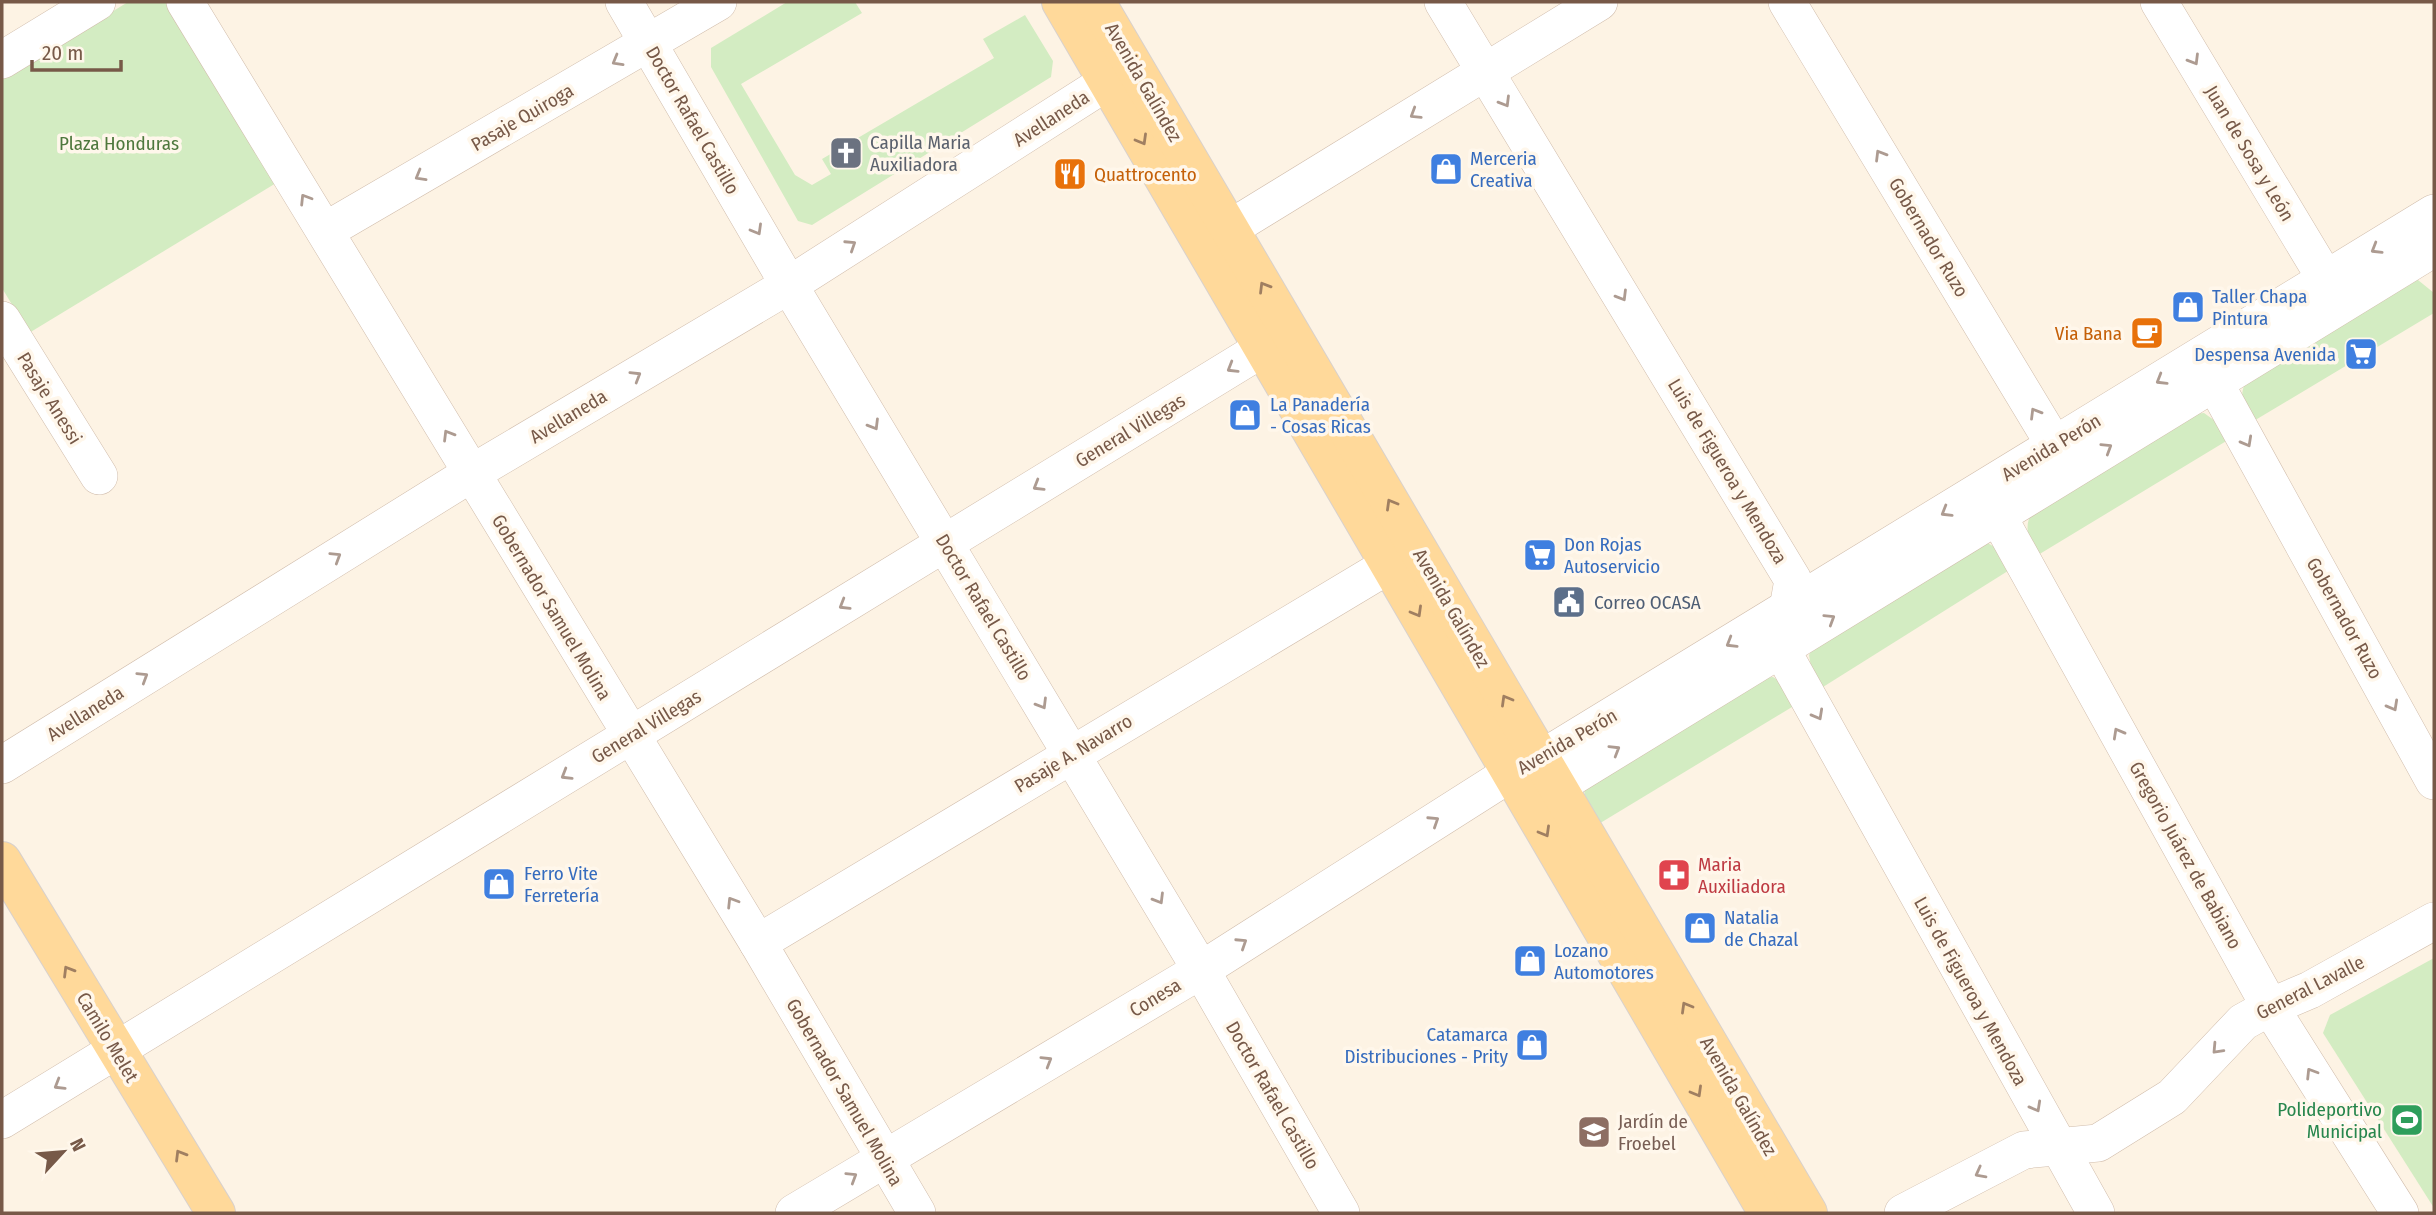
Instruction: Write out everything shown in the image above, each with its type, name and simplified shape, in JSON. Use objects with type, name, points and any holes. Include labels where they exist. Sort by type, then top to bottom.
[{"type":"main road","name":"Avenida Galíndez","points":[[1061,2],[1121,73],[1536,773],[1808,1213]]},
{"type":"main road","name":"Avenida Galíndez","points":[[1096,2],[1121,73]]},
{"type":"main road","name":"Avenida Galíndez","points":[[1277,340],[1389,565],[1536,773],[1768,1213]]},
{"type":"main road","name":"Camilo Melet","points":[[2,861],[216,1213]]},
{"type":"street","points":[[2,60],[97,2]]},
{"type":"street","name":"Gobernador Samuel Molina","points":[[185,2],[758,943],[917,1213]]},
{"type":"street","name":"Doctor Rafael Castillo","points":[[625,2],[789,285],[1201,970],[1340,1213]]},
{"type":"street","name":"Pasaje Quiroga","points":[[325,232],[718,2]]},
{"type":"street","name":"Luis de Figueroa y Mendoza","points":[[1443,2],[1793,580],[1781,649],[2096,1213]]},
{"type":"street","points":[[1216,237],[1599,2]]},
{"type":"street","name":"Gobernador Ruzo","points":[[1787,2],[2062,458]]},
{"type":"street","name":"Juan de Sosa y León","points":[[2159,2],[2334,292]]},
{"type":"street","name":"Avellaneda","points":[[2,765],[472,473],[789,285],[1121,73]]},
{"type":"street","name":"Avenida Perón","points":[[2062,458],[2214,382],[2434,213]]},
{"type":"street","name":"Avenida Perón","points":[[1536,773],[1781,649],[1990,503],[2334,292],[2431,256]]},
{"type":"street","name":"Pasaje Anessi","points":[[2,320],[99,475]]},
{"type":"street","name":"General Villegas","points":[[2,1120],[1277,340]]},
{"type":"street","name":"Gobernador Ruzo","points":[[2214,382],[2434,780]]},
{"type":"street","name":"Avenida Perón","points":[[1536,773],[1788,608],[1990,503]]},
{"type":"street","name":"Gregorio Juárez de Babiano","points":[[1990,503],[2270,1007],[2400,1213]]},
{"type":"street","name":"Pasaje A. Navarro","points":[[758,943],[1389,565]]},
{"type":"street","name":"Conesa","points":[[794,1213],[1536,773]]},
{"type":"street","name":"General Lavalle","points":[[1903,1213],[2024,1150],[2098,1143],[2172,1097],[2243,1022],[2310,989],[2434,921]]},
{"type":"green space","name":"Plaza Honduras","points":[[128,2],[170,2],[281,180],[29,333],[2,288],[2,79]]},
{"type":"green space","points":[[787,2],[855,2],[862,13],[741,84],[795,175],[812,185],[831,174],[822,159],[994,58],[983,39],[1025,15],[1053,61],[1051,77],[812,225],[798,221],[711,67],[711,48]]},
{"type":"green space","points":[[2418,280],[2434,293],[2434,313],[2252,422],[2243,400],[2247,378],[2401,283]]},
{"type":"green space","points":[[2204,413],[2218,423],[2228,440],[2038,555],[2028,529],[2032,511],[2186,415]]},
{"type":"green space","points":[[1986,542],[2001,551],[2011,569],[1823,687],[1811,667],[1809,655],[1816,644]]},
{"type":"green space","points":[[1773,677],[1787,686],[1797,704],[1597,825],[1588,809],[1584,790],[1755,679]]},
{"type":"green space","name":"Polideportivo Municipal","points":[[2434,958],[2434,1208],[2323,1033],[2330,1015]]},
{"type":"place","name":"Capilla Maria Auxiliadora","points":[[846,153]]},
{"type":"place","name":"Merceria Creativa","points":[[1446,169]]},
{"type":"place","name":"Quattrocento","points":[[1070,174]]},
{"type":"place","name":"Taller Chapa Pintura","points":[[2188,307]]},
{"type":"place","name":"Via Bana","points":[[2147,333]]},
{"type":"place","name":"Despensa Avenida","points":[[2361,354]]},
{"type":"place","name":"La Panadería - Cosas Ricas","points":[[1245,415]]},
{"type":"place","name":"Don Rojas Autoservicio","points":[[1540,555]]},
{"type":"place","name":"Correo OCASA","points":[[1569,602]]},
{"type":"place","name":"Maria Auxiliadora","points":[[1674,875]]},
{"type":"place","name":"Ferro Vite Ferretería","points":[[499,884]]},
{"type":"place","name":"Natalia de Chazal","points":[[1700,928]]},
{"type":"place","name":"Lozano Automotores","points":[[1530,961]]},
{"type":"place","name":"Catamarca Distribuciones - Prity","points":[[1532,1045]]},
{"type":"place","name":"Polideportivo Municipal","points":[[2407,1120]]},
{"type":"place","name":"Jardín de Froebel","points":[[1594,1132]]}]
